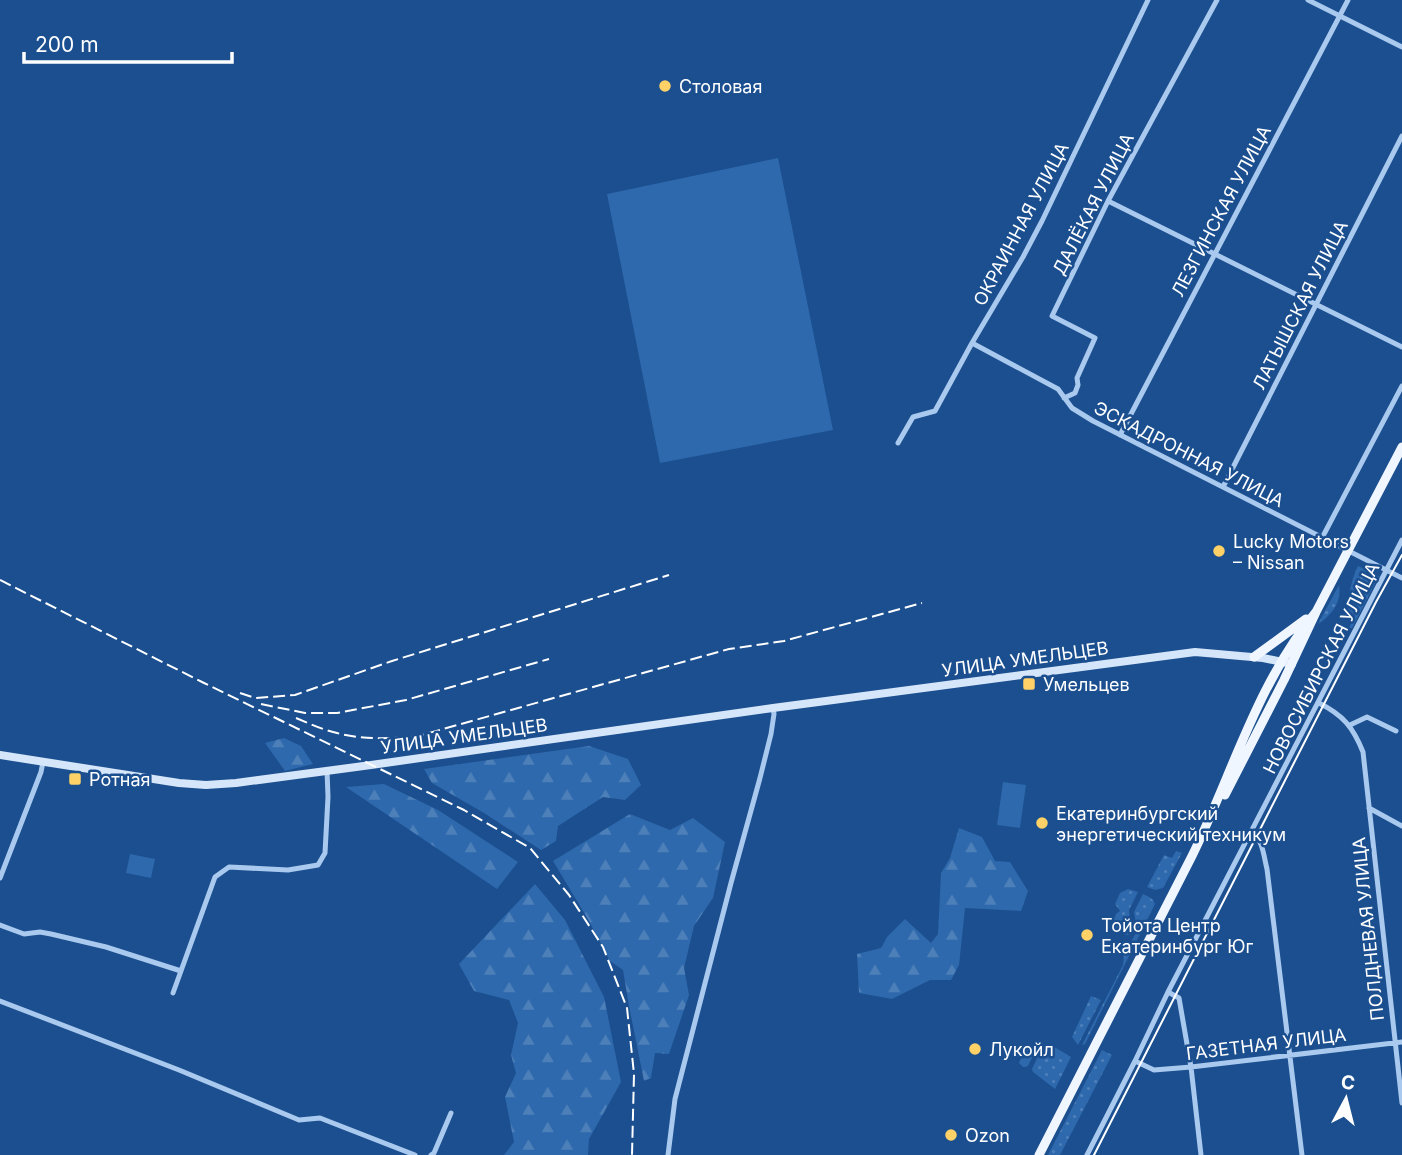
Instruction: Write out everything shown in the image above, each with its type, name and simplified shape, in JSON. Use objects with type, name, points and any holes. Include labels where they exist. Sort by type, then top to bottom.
[{"type":"main road","points":[[1210,819],[1231,785],[1316,612],[1402,447]]},
{"type":"main road","points":[[1254,657],[1316,612]]},
{"type":"main road","points":[[1039,1155],[1210,819],[1281,661],[1316,612]]},
{"type":"street","name":"ОКРАИННАЯ УЛИЦА","points":[[898,443],[914,417],[935,411],[971,343],[1023,257],[1148,0]]},
{"type":"street","name":"ДАЛЁКАЯ УЛИЦА","points":[[1064,398],[1075,393],[1077,378],[1095,338],[1052,316],[1108,201],[1217,0]]},
{"type":"street","points":[[1308,0],[1402,47]]},
{"type":"street","name":"ЛЕЗГИНСКАЯ УЛИЦА","points":[[1120,435],[1348,0]]},
{"type":"street","name":"ЛАТЫШСКАЯ УЛИЦА","points":[[1223,487],[1402,136]]},
{"type":"street","points":[[1108,201],[1402,347]]},
{"type":"street","name":"ЭСКАДРОННАЯ УЛИЦА","points":[[971,343],[1058,389],[1072,408],[1120,435],[1402,578]]},
{"type":"street","points":[[1322,538],[1402,386]]},
{"type":"street","name":"НОВОСИБИРСКАЯ УЛИЦА","points":[[1087,1155],[1168,992],[1402,540]]},
{"type":"street","name":"УЛИЦА УМЕЛЬЦЕВ","points":[[0,755],[179,783],[236,783],[1195,652],[1254,657],[1292,664]]},
{"type":"street","points":[[1319,703],[1336,712],[1350,725],[1367,717],[1396,731]]},
{"type":"street","points":[[668,1155],[675,1099],[760,778],[771,734],[773,708]]},
{"type":"street","name":"ПОЛДНЕВАЯ УЛИЦА","points":[[1350,725],[1363,752],[1398,1042],[1402,1103]]},
{"type":"street","points":[[0,878],[43,762]]},
{"type":"street","points":[[173,993],[215,877],[229,867],[288,870],[318,864],[325,853],[327,771]]},
{"type":"street","points":[[1369,808],[1402,826]]},
{"type":"street","points":[[1252,833],[1257,836],[1267,869],[1302,1155]]},
{"type":"street","points":[[0,925],[24,934],[51,933],[181,971]]},
{"type":"street","points":[[1168,992],[1179,998],[1191,1067],[1201,1155]]},
{"type":"street","points":[[0,1001],[179,1070],[299,1121],[320,1118],[415,1155]]},
{"type":"street","name":"ГАЗЕТНАЯ УЛИЦА","points":[[1135,1061],[1154,1070],[1398,1042]]},
{"type":"street","points":[[431,1155],[451,1113]]},
{"type":"green space","points":[[778,158],[833,430],[660,463],[607,194]]},
{"type":"green space","points":[[1358,566],[1379,576],[1352,628],[1349,628],[1355,615],[1344,613]]},
{"type":"green space","points":[[1339,585],[1335,608],[1318,624]]},
{"type":"green space","points":[[284,738],[301,746],[313,764],[285,771],[265,743]]},
{"type":"green space","points":[[589,746],[628,759],[641,785],[625,800],[603,797],[558,826],[556,841],[541,850],[432,783],[424,769]]},
{"type":"green space","points":[[1003,782],[1026,785],[1020,828],[997,825]]},
{"type":"green space","points":[[384,784],[438,810],[518,862],[497,889],[346,787]]},
{"type":"green space","points":[[630,814],[670,830],[693,818],[725,842],[713,898],[694,926],[684,968],[689,995],[669,1054],[655,1053],[651,1078],[644,1081],[623,970],[610,961],[553,861]]},
{"type":"green space","points":[[959,828],[982,837],[995,861],[1010,862],[1028,891],[1021,911],[965,908],[959,965],[951,980],[930,980],[892,999],[859,993],[857,954],[881,948],[887,937],[905,919],[931,943],[938,934],[941,873],[950,858]]},
{"type":"green space","points":[[1176,851],[1182,853],[1163,888],[1155,890],[1147,887],[1164,855],[1172,858]]},
{"type":"green space","points":[[130,854],[155,859],[151,878],[126,873]]},
{"type":"green space","points":[[535,884],[565,920],[604,997],[621,1082],[589,1139],[588,1155],[504,1155],[514,1142],[505,1097],[516,1073],[511,1055],[518,1023],[509,1000],[474,991],[459,964]]},
{"type":"green space","points":[[1128,889],[1138,892],[1129,910],[1131,934],[1127,935],[1117,931],[1113,922],[1120,911],[1115,904],[1120,893]]},
{"type":"green space","points":[[1143,894],[1155,904],[1085,1044],[1082,1045],[1123,965],[1124,954],[1137,931],[1134,912]]},
{"type":"green space","points":[[1091,996],[1101,1000],[1078,1045],[1072,1037]]},
{"type":"green space","points":[[1033,1045],[1036,1049],[1028,1066],[1023,1067],[1019,1063],[1026,1048]]},
{"type":"green space","points":[[1045,1047],[1056,1048],[1071,1057],[1055,1089],[1032,1069]]},
{"type":"green space","points":[[1102,1050],[1112,1055],[1060,1155],[1048,1155]]},
{"type":"tram line","points":[[1094,1155],[1402,555]]},
{"type":"railway","points":[[240,693],[255,698],[295,695],[392,661],[669,575]]},
{"type":"railway","points":[[0,580],[464,810],[530,848],[569,895],[603,947],[627,1008],[634,1074],[632,1155]]},
{"type":"railway","points":[[296,718],[328,731],[365,738],[418,736],[729,649],[784,641],[922,603]]},
{"type":"railway","points":[[261,704],[305,713],[337,713],[406,700],[549,659]]},
{"type":"place","name":"Столовая","points":[[665,86]]},
{"type":"place","name":"Lucky Motors – Nissan","points":[[1219,551]]},
{"type":"place","name":"Умельцев","points":[[1029,684]]},
{"type":"place","name":"Ротная","points":[[75,779]]},
{"type":"place","name":"Екатеринбургский энергетический техникум","points":[[1042,823]]},
{"type":"place","name":"Тойота Центр Екатеринбург Юг","points":[[1087,935]]},
{"type":"place","name":"Лукойл","points":[[975,1049]]},
{"type":"place","name":"Ozon","points":[[951,1135]]}]
